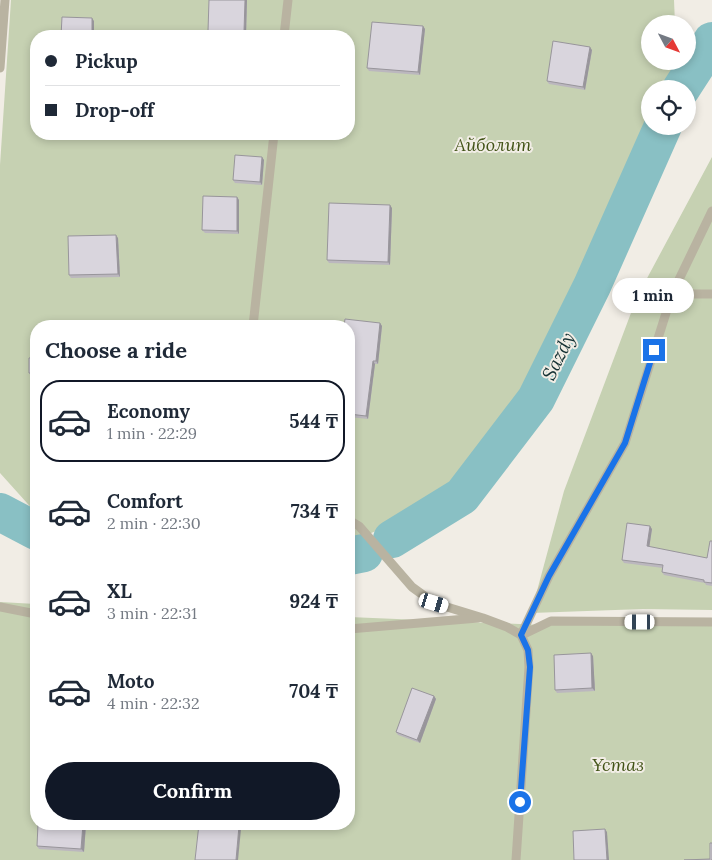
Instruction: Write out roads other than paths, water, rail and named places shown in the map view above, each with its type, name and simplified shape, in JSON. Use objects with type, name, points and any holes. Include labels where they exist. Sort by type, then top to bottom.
[{"type":"lane","points":[[0,68],[5,0]]},
{"type":"lane","points":[[285,30],[288,0]]},
{"type":"lane","points":[[254,320],[273,140]]},
{"type":"lane","points":[[521,635],[549,576],[625,443],[672,294],[712,211]]},
{"type":"lane","points":[[672,294],[712,294]]},
{"type":"lane","points":[[355,524],[412,587],[434,603],[484,618],[521,635],[528,650],[530,667],[516,860]]},
{"type":"lane","points":[[0,607],[30,613]]},
{"type":"lane","points":[[355,629],[484,618]]},
{"type":"lane","points":[[521,635],[551,621],[712,622]]},
{"type":"waterway","name":"Sazdy","points":[[687,80],[712,41]]},
{"type":"waterway","name":"Sazdy","points":[[392,539],[462,496],[536,399],[592,286],[659,135]]},
{"type":"waterway","name":"Sazdy","points":[[0,512],[30,528]]},
{"type":"waterway","name":"Sazdy","points":[[355,555],[364,553]]},
{"type":"park label","name":"Айболит","points":[[493,145]]},
{"type":"park label","name":"Ұстаз","points":[[618,765]]}]
